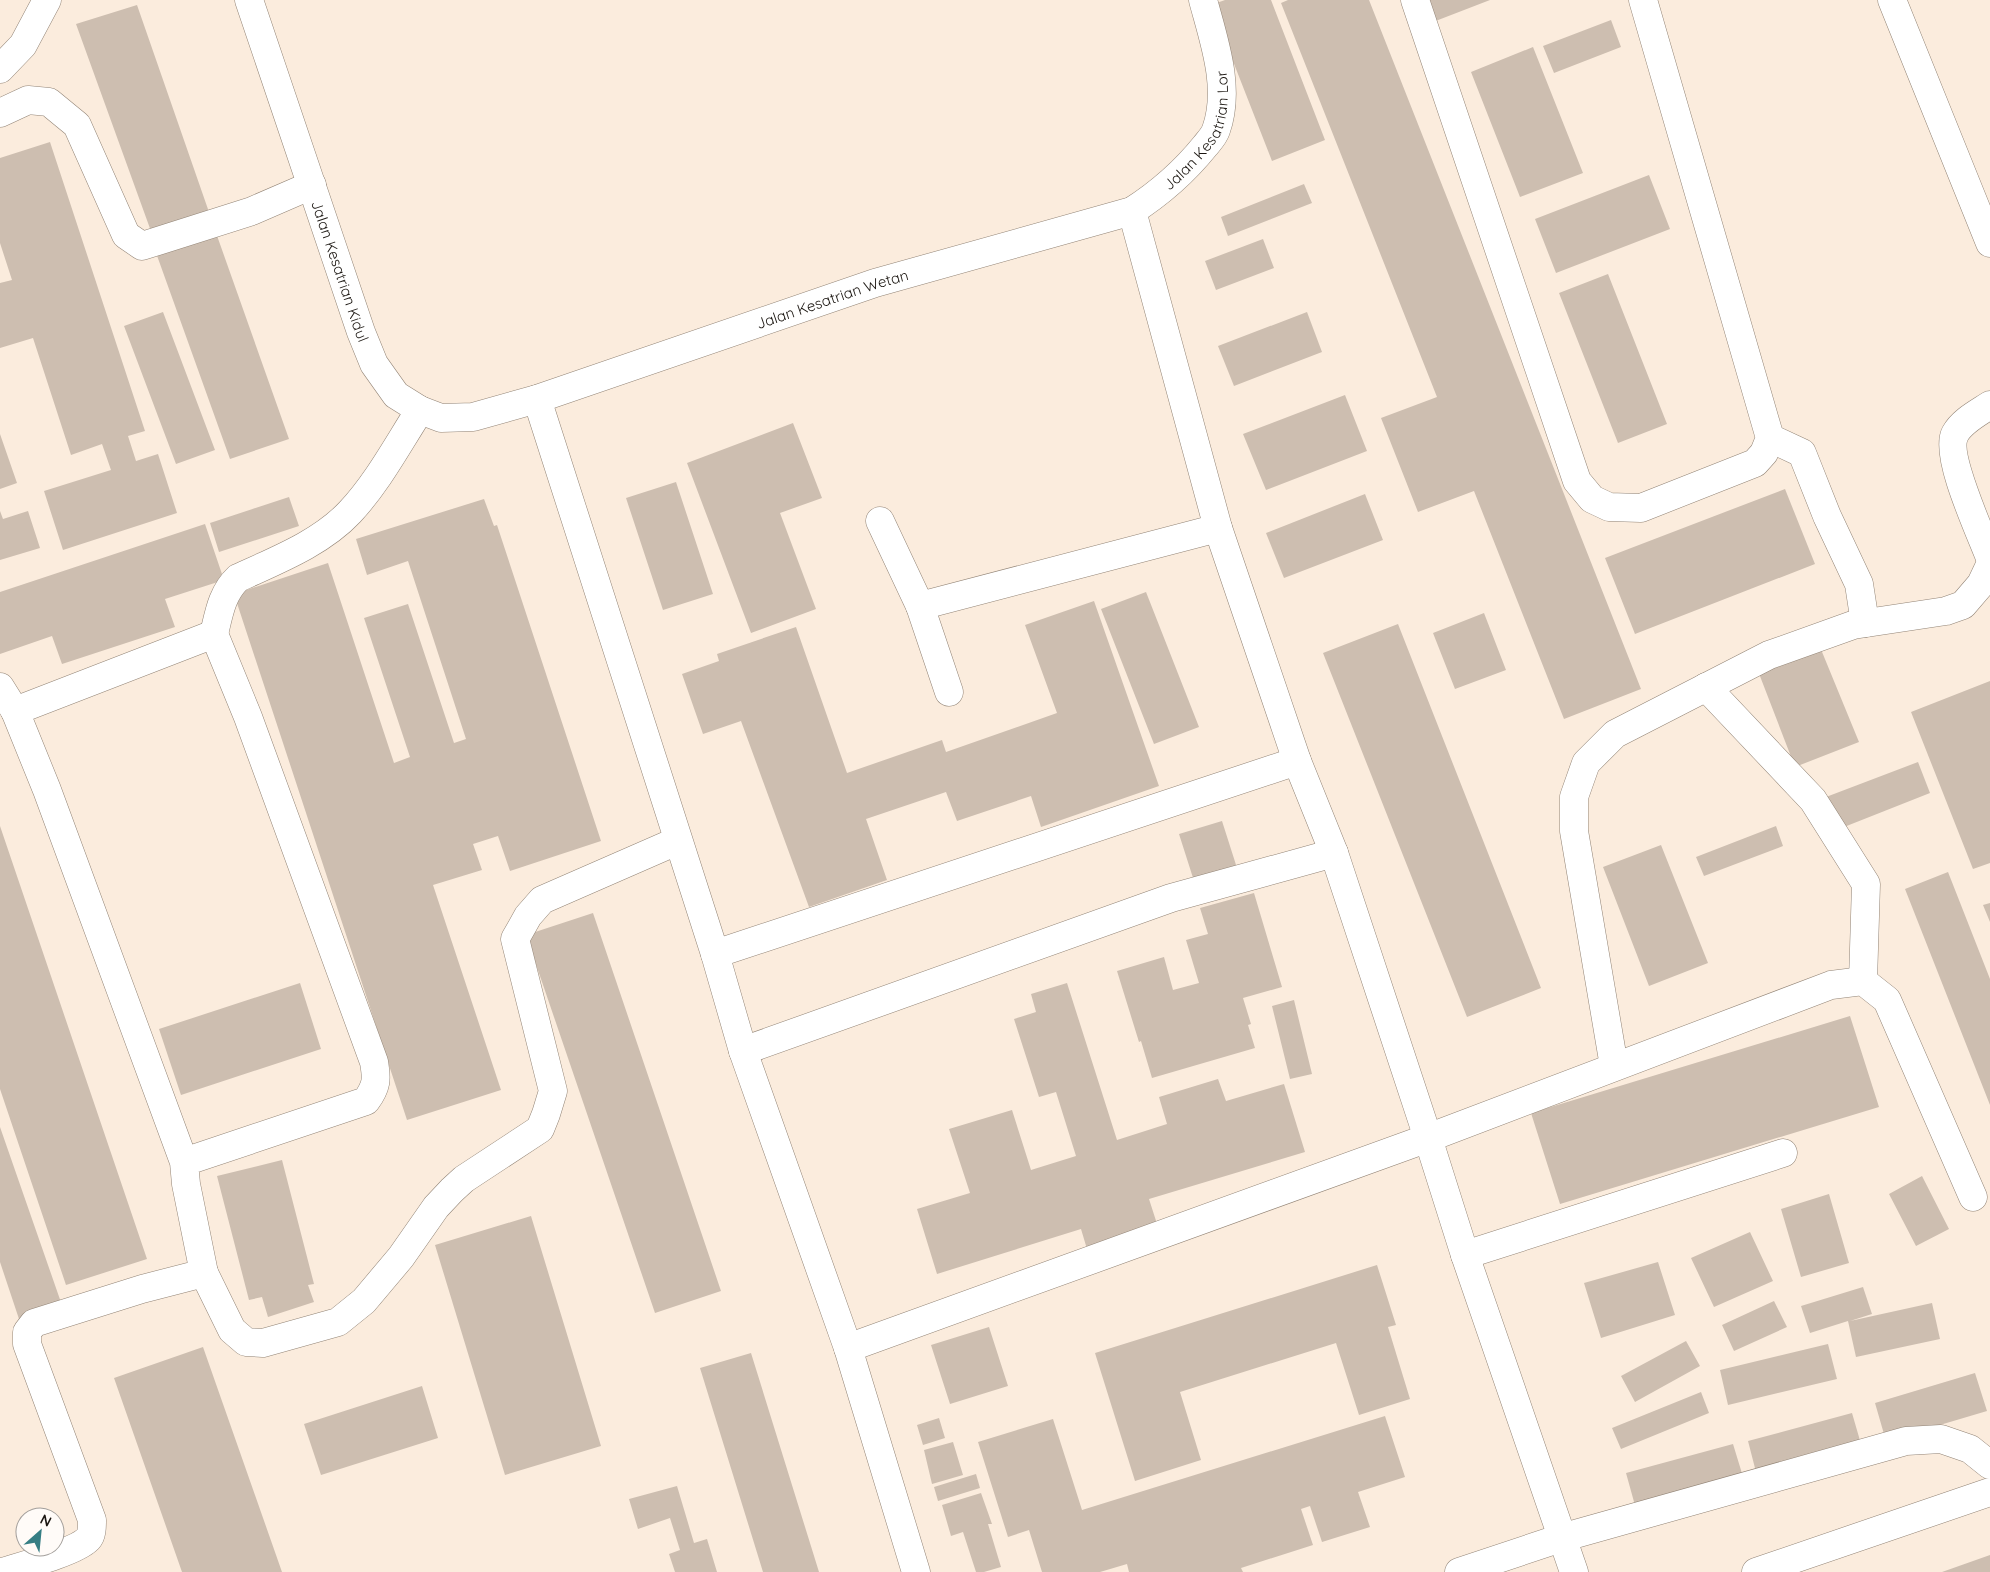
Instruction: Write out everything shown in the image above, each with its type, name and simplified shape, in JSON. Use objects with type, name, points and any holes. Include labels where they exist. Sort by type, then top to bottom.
[{"type":"street","points":[[0,69],[23,46],[46,0]]},
{"type":"street","name":"Jalan Kesatrian Kidul","points":[[249,0],[361,332],[374,364],[396,396],[420,410],[441,418],[473,417],[537,400]]},
{"type":"street","name":"Jalan Kesatrian Lor","points":[[1132,211],[1154,196],[1189,165],[1216,132],[1223,95],[1217,50],[1203,0]]},
{"type":"street","points":[[1415,0],[1577,481],[1592,499],[1609,507],[1641,508],[1755,463],[1764,453],[1770,438],[1643,0]]},
{"type":"street","points":[[1892,0],[1990,243]]},
{"type":"street","points":[[0,113],[28,100],[49,102],[77,125],[126,236],[142,246],[252,211],[312,185]]},
{"type":"street","points":[[1132,211],[1218,528],[1297,761],[1334,853],[1465,1255],[1574,1572]]},
{"type":"street","name":"Jalan Kesatrian Wetan","points":[[537,400],[876,283],[1132,211]]},
{"type":"street","points":[[537,400],[677,841],[715,954],[743,1051],[848,1348],[916,1572]]},
{"type":"street","points":[[1990,405],[1960,426],[1954,436],[1952,446],[1955,463],[1990,558]]},
{"type":"street","points":[[184,1162],[366,1101],[374,1091],[376,1077],[374,1062],[248,716],[214,634],[225,594],[231,584],[238,578],[289,554],[328,531],[350,512],[369,489],[420,410]]},
{"type":"street","points":[[1770,438],[1802,453],[1827,516],[1859,584],[1865,624]]},
{"type":"street","points":[[880,521],[920,606],[949,692]]},
{"type":"street","points":[[920,606],[1218,528]]},
{"type":"street","points":[[1614,1066],[1574,831],[1574,797],[1586,763],[1615,734],[1769,655],[1853,625],[1946,611],[1963,606],[1981,584],[1990,565]]},
{"type":"street","points":[[15,711],[214,634]]},
{"type":"street","points":[[1706,687],[1813,800],[1866,884],[1863,982]]},
{"type":"street","points":[[0,688],[15,711],[47,790],[184,1162],[186,1184],[204,1273],[232,1330],[246,1342],[263,1343],[338,1322],[358,1307],[401,1257],[436,1207],[452,1190],[464,1179],[540,1129],[553,1091],[515,939],[528,916],[542,900],[677,841]]},
{"type":"street","points":[[715,954],[1297,761]]},
{"type":"street","points":[[743,1051],[1172,898],[1334,853]]},
{"type":"street","points":[[848,1348],[1428,1138],[1831,985],[1863,982],[1887,1000],[1974,1197]]},
{"type":"street","points":[[1465,1255],[1783,1153]]},
{"type":"street","points":[[2,1572],[78,1547],[89,1538],[91,1531],[92,1520],[26,1344],[27,1332],[34,1322],[142,1289],[204,1273]]},
{"type":"street","points":[[1459,1572],[1561,1538],[1906,1441],[1941,1439],[1970,1449],[1990,1465]]},
{"type":"street","points":[[1756,1572],[1990,1492]]},
{"type":"building","points":[[1225,0],[1271,0],[1325,140],[1272,161],[1211,5]]},
{"type":"building","points":[[1288,0],[1369,0],[1641,689],[1564,719],[1474,491],[1418,512],[1381,418],[1437,397],[1281,3]]},
{"type":"building","points":[[1424,0],[1490,0],[1433,22]]},
{"type":"building","points":[[137,5],[210,215],[152,234],[76,24]]},
{"type":"building","points":[[1611,20],[1621,47],[1554,73],[1543,46]]},
{"type":"building","points":[[1533,47],[1583,173],[1520,197],[1471,72]]},
{"type":"building","points":[[50,142],[145,431],[128,436],[136,461],[158,454],[177,513],[63,550],[44,491],[111,470],[102,444],[71,455],[33,338],[0,348],[0,283],[12,280],[0,243],[0,158]]},
{"type":"building","points":[[1649,175],[1670,229],[1556,273],[1535,219]]},
{"type":"building","points":[[1304,184],[1312,203],[1228,236],[1221,217]]},
{"type":"building","points":[[215,230],[289,439],[230,459],[155,250]]},
{"type":"building","points":[[1263,239],[1274,268],[1216,290],[1205,261]]},
{"type":"building","points":[[1608,274],[1667,424],[1618,443],[1559,293]]},
{"type":"building","points":[[163,312],[215,450],[176,464],[124,326]]},
{"type":"building","points":[[1307,312],[1322,352],[1234,386],[1218,346]]},
{"type":"building","points":[[1345,395],[1367,451],[1266,490],[1243,434]]},
{"type":"building","points":[[793,423],[822,498],[780,513],[816,609],[751,633],[687,463]]},
{"type":"building","points":[[0,434],[17,483],[0,489]]},
{"type":"building","points":[[676,482],[713,594],[663,610],[626,498]]},
{"type":"building","points":[[1785,489],[1815,564],[1635,634],[1605,558]]},
{"type":"building","points":[[1365,494],[1383,540],[1284,578],[1266,533]]},
{"type":"building","points":[[289,497],[299,526],[219,552],[210,523]]},
{"type":"building","points":[[484,499],[494,526],[497,525],[601,841],[510,871],[498,836],[473,844],[482,870],[433,885],[501,1090],[407,1120],[234,594],[328,563],[394,763],[410,757],[364,618],[408,604],[454,743],[466,739],[408,561],[367,575],[356,539]]},
{"type":"building","points":[[0,511],[3,519],[28,511],[40,548],[0,560]]},
{"type":"building","points":[[205,524],[224,580],[165,599],[175,627],[62,664],[52,636],[0,654],[0,592]]},
{"type":"building","points":[[1146,592],[1199,727],[1154,744],[1101,609]]},
{"type":"building","points":[[1094,601],[1159,786],[1041,827],[1031,796],[957,821],[946,792],[866,819],[887,880],[809,907],[741,721],[703,734],[682,674],[719,661],[717,654],[796,627],[847,773],[942,740],[946,752],[1057,713],[1025,625]]},
{"type":"building","points":[[1484,613],[1506,670],[1455,689],[1433,633]]},
{"type":"building","points":[[1398,624],[1541,988],[1467,1017],[1323,653]]},
{"type":"building","points":[[1820,647],[1859,742],[1795,767],[1758,671]]},
{"type":"building","points":[[1990,681],[1990,863],[1973,869],[1911,712]]},
{"type":"building","points":[[1918,762],[1930,793],[1839,829],[1826,797]]},
{"type":"building","points":[[1222,821],[1237,868],[1194,881],[1179,834]]},
{"type":"building","points":[[0,826],[147,1259],[66,1285],[0,1089]]},
{"type":"building","points":[[1776,826],[1783,846],[1704,876],[1696,857]]},
{"type":"building","points":[[1661,845],[1708,963],[1649,986],[1603,867]]},
{"type":"building","points":[[1948,872],[1990,979],[1990,1105],[1905,889]]},
{"type":"building","points":[[1254,893],[1282,987],[1243,998],[1251,1024],[1248,1025],[1255,1048],[1152,1078],[1117,971],[1164,957],[1173,990],[1199,983],[1186,940],[1208,934],[1200,908]]},
{"type":"building","points":[[1990,903],[1990,922],[1983,905]]},
{"type":"building","points":[[593,913],[721,1291],[655,1313],[526,935]]},
{"type":"building","points":[[300,983],[321,1049],[181,1095],[159,1029]]},
{"type":"building","points":[[1067,983],[1117,1140],[1167,1124],[1159,1097],[1218,1079],[1226,1101],[1284,1084],[1305,1152],[1149,1199],[1158,1227],[1087,1249],[1081,1229],[937,1274],[917,1209],[970,1193],[949,1129],[1012,1110],[1031,1170],[1076,1156],[1056,1092],[1039,1097],[1014,1019],[1036,1012],[1031,994]]},
{"type":"building","points":[[1294,1000],[1312,1074],[1290,1079],[1272,1006]]},
{"type":"building","points":[[1850,1016],[1879,1107],[1560,1204],[1531,1113]]},
{"type":"building","points":[[0,1127],[64,1311],[21,1325],[0,1262]]},
{"type":"building","points":[[282,1160],[314,1284],[308,1285],[314,1302],[268,1317],[262,1297],[249,1300],[217,1176]]},
{"type":"building","points":[[1922,1176],[1949,1229],[1916,1246],[1889,1194]]},
{"type":"building","points":[[1829,1194],[1849,1263],[1801,1277],[1781,1209]]},
{"type":"building","points":[[531,1216],[601,1446],[505,1475],[435,1245]]},
{"type":"building","points":[[1750,1232],[1773,1281],[1714,1307],[1691,1258]]},
{"type":"building","points":[[1658,1262],[1675,1315],[1601,1338],[1584,1283]]},
{"type":"building","points":[[1377,1265],[1396,1325],[1388,1327],[1410,1399],[1359,1415],[1336,1343],[1180,1392],[1201,1460],[1135,1481],[1095,1353]]},
{"type":"building","points":[[1863,1287],[1872,1314],[1850,1321],[1932,1303],[1940,1339],[1856,1357],[1848,1321],[1810,1333],[1801,1306]]},
{"type":"building","points":[[1774,1301],[1787,1327],[1734,1351],[1722,1325]]},
{"type":"building","points":[[989,1327],[1008,1386],[950,1404],[931,1345]]},
{"type":"building","points":[[1686,1341],[1700,1366],[1635,1402],[1621,1376]]},
{"type":"building","points":[[1828,1344],[1837,1379],[1728,1405],[1720,1370]]},
{"type":"building","points":[[203,1347],[282,1572],[182,1572],[114,1378]]},
{"type":"building","points":[[751,1353],[819,1572],[763,1572],[700,1368]]},
{"type":"building","points":[[1975,1373],[1987,1411],[1886,1441],[1875,1403]]},
{"type":"building","points":[[422,1386],[438,1438],[321,1475],[304,1424]]},
{"type":"building","points":[[1701,1392],[1709,1413],[1621,1449],[1612,1428]]},
{"type":"building","points":[[1852,1413],[1861,1444],[1756,1472],[1748,1441]]},
{"type":"building","points":[[1385,1416],[1405,1477],[1358,1492],[1370,1527],[1322,1542],[1310,1506],[1301,1509],[1313,1545],[1241,1568],[1243,1572],[1129,1572],[1127,1564],[1100,1572],[1042,1572],[1029,1530],[1008,1537],[978,1442],[1053,1419],[1082,1510]]},
{"type":"building","points":[[939,1418],[945,1438],[923,1445],[917,1425]]},
{"type":"building","points":[[953,1442],[963,1475],[932,1484],[924,1450]]},
{"type":"building","points":[[1733,1444],[1744,1480],[1636,1509],[1626,1473]]},
{"type":"building","points":[[976,1474],[980,1488],[938,1501],[934,1487]]},
{"type":"building","points":[[677,1486],[694,1543],[707,1539],[717,1572],[675,1572],[669,1554],[680,1550],[670,1518],[638,1529],[629,1499]]},
{"type":"building","points":[[981,1493],[992,1524],[988,1524],[1001,1567],[984,1572],[976,1572],[963,1532],[951,1536],[942,1505]]},
{"type":"building","points":[[1990,1555],[1990,1572],[1942,1572]]}]
